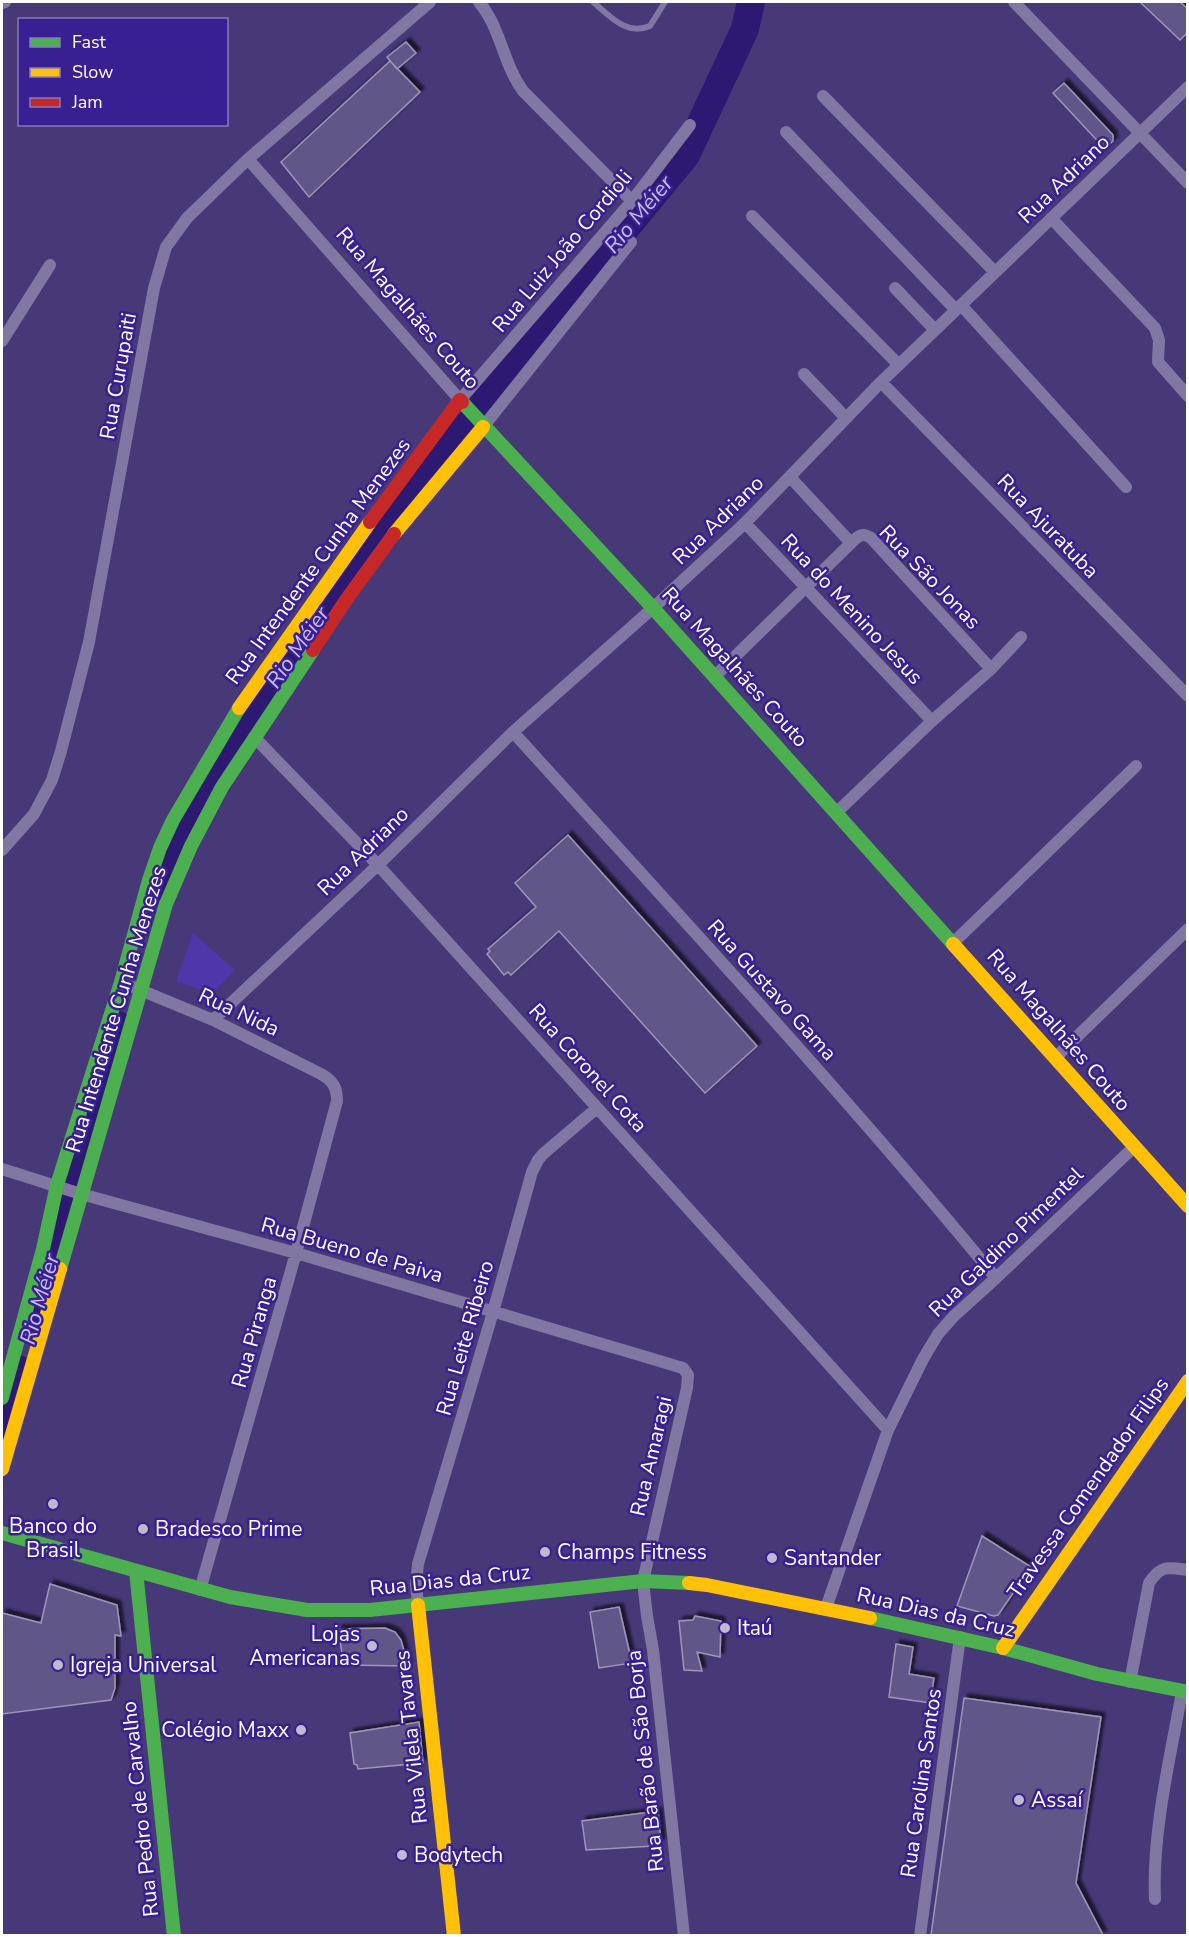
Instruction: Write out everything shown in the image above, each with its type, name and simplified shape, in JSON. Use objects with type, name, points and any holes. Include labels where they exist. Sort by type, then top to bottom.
[{"type":"street","name":"Rua Curupaiti","points":[[2,850],[34,814],[52,780],[61,751],[89,642],[154,288],[166,247],[187,218],[248,159],[430,2]]},
{"type":"street","points":[[480,2],[499,36],[513,78],[632,201]]},
{"type":"street","points":[[1014,2],[1188,183]]},
{"type":"street","name":"Rua Adriano","points":[[213,1020],[378,865],[513,732],[653,608],[744,523],[881,382],[1188,87]]},
{"type":"street","points":[[823,96],[995,272]]},
{"type":"street","name":"Rua Luiz João Cordioli","points":[[472,413],[690,125]]},
{"type":"street","points":[[786,132],[958,308],[1125,487]]},
{"type":"street","name":"Rua Magalhães Couto","points":[[248,159],[472,413],[653,608],[1188,1206]]},
{"type":"street","points":[[752,216],[899,365]]},
{"type":"street","points":[[1051,219],[1155,328],[1159,340],[1158,362],[1188,396]]},
{"type":"street","points":[[472,413],[632,242]]},
{"type":"street","points":[[2,340],[50,265]]},
{"type":"street","points":[[895,288],[935,330]]},
{"type":"street","points":[[804,374],[846,418]]},
{"type":"street","name":"Rua Ajuratuba","points":[[881,382],[1188,696]]},
{"type":"street","name":"Rua Intendente Cunha Menezes","points":[[2,1469],[79,1193],[140,988],[166,904],[191,846],[222,787],[254,737],[346,600],[391,538],[472,413]]},
{"type":"street","name":"Rua Intendente Cunha Menezes","points":[[2,1398],[60,1187],[149,880],[173,820],[250,690],[350,549],[472,413]]},
{"type":"street","name":"Rua São Jonas","points":[[790,477],[851,543],[859,535],[871,538],[991,669]]},
{"type":"street","name":"Rua do Menino Jesus","points":[[744,523],[932,721]]},
{"type":"street","points":[[714,677],[851,543]]},
{"type":"street","points":[[837,812],[932,721],[991,669],[1021,637]]},
{"type":"street","name":"Rua Gustavo Gama","points":[[513,732],[798,1047],[929,1197],[996,1278]]},
{"type":"street","name":"Rua Coronel Cota","points":[[254,737],[378,865],[888,1430]]},
{"type":"street","points":[[954,942],[1136,766]]},
{"type":"street","points":[[1056,1058],[1188,929]]},
{"type":"street","name":"Rua Nida","points":[[121,982],[213,1020],[321,1074],[335,1085]]},
{"type":"street","name":"Rua Piranga","points":[[200,1590],[297,1253],[337,1101],[335,1085]]},
{"type":"street","name":"Rua Leite Ribeiro","points":[[418,1605],[416,1584],[418,1564],[532,1172],[538,1160],[597,1108]]},
{"type":"street","name":"Rua Galdino Pimentel","points":[[826,1608],[888,1430],[938,1334],[954,1316],[1134,1147]]},
{"type":"street","name":"Rua Bueno de Paiva","points":[[2,1169],[676,1365],[683,1368],[688,1375]]},
{"type":"street","name":"Rua Amaragi","points":[[643,1581],[688,1375]]},
{"type":"street","name":"Travessa Comendador Filips","points":[[1003,1648],[1188,1381]]},
{"type":"street","name":"Rua Dias da Cruz","points":[[2,1533],[200,1590],[267,1605],[307,1610],[370,1610],[643,1581],[707,1585],[960,1637],[1097,1674],[1185,1692]]},
{"type":"street","points":[[1130,1682],[1149,1583],[1156,1572],[1165,1567],[1188,1570]]},
{"type":"street","name":"Rua Pedro de Carvalho","points":[[136,1570],[174,1935]]},
{"type":"street","name":"Rua Barão de São Borja","points":[[643,1581],[646,1616],[653,1650],[684,1935]]},
{"type":"street","name":"Rua Vilela Tavares","points":[[418,1605],[454,1935]]},
{"type":"street","name":"Rua Carolina Santos","points":[[920,1935],[960,1637]]},
{"type":"street","points":[[1155,1899],[1154,1874],[1158,1839],[1185,1692]]},
{"type":"lane","points":[[592,2],[623,27],[637,30],[650,26],[665,2]]},
{"type":"shaded area","points":[[193,933],[235,970],[212,994],[176,981]]},
{"type":"building","points":[[1140,2],[1180,2],[1188,9],[1188,32],[1180,40]]},
{"type":"building","points":[[406,42],[416,53],[397,69],[387,57]]},
{"type":"building","points":[[390,61],[420,92],[309,197],[281,162]]},
{"type":"building","points":[[1064,83],[1113,135],[1113,141],[1105,149],[1053,93]]},
{"type":"building","points":[[568,835],[757,1046],[705,1093],[559,931],[511,975],[508,972],[504,975],[487,954],[490,951],[488,949],[536,907],[515,883]]},
{"type":"building","points":[[982,1536],[1031,1567],[998,1615],[994,1616],[957,1606]]},
{"type":"building","name":"Igreja Universal","points":[[50,1584],[117,1605],[121,1636],[115,1635],[115,1688],[111,1700],[2,1714],[2,1613],[41,1623]]},
{"type":"building","points":[[619,1607],[632,1663],[599,1668],[590,1612]]},
{"type":"building","points":[[695,1616],[721,1621],[720,1657],[697,1652],[702,1671],[684,1670],[679,1621],[693,1620]]},
{"type":"building","name":"Lojas Americanas","points":[[385,1628],[395,1632],[401,1640],[408,1666],[344,1665],[338,1629]]},
{"type":"building","points":[[896,1644],[913,1647],[909,1674],[934,1678],[930,1703],[889,1697]]},
{"type":"building","name":"Assaí","points":[[964,1698],[1101,1717],[1076,1883],[1103,1935],[931,1935]]},
{"type":"building","points":[[419,1722],[423,1763],[358,1769],[354,1764],[350,1733]]},
{"type":"building","points":[[658,1811],[661,1842],[654,1846],[586,1850],[582,1821]]},
{"type":"waterway","name":"Rio Méier","points":[[483,402],[686,155],[745,29],[751,2]]},
{"type":"waterway","name":"Rio Méier","points":[[159,886],[199,797],[250,714],[351,571],[463,426]]},
{"type":"waterway","name":"Rio Méier","points":[[74,1174],[118,1025]]},
{"type":"waterway","name":"Rio Méier","points":[[30,1330],[66,1204]]},
{"type":"waterway","name":"Rio Méier","points":[[2,1427],[18,1369]]},
{"type":"traffic: fast","points":[[462,402],[653,608],[953,944]]},
{"type":"traffic: fast","points":[[60,1269],[166,904],[191,846],[222,787],[313,650]]},
{"type":"traffic: fast","points":[[2,1398],[43,1249],[57,1185],[121,982],[149,880],[173,820],[239,708]]},
{"type":"traffic: fast","points":[[2,1533],[230,1597],[307,1610],[370,1610],[643,1581],[689,1583]]},
{"type":"traffic: fast","points":[[136,1571],[174,1936]]},
{"type":"traffic: fast","points":[[870,1618],[1003,1648],[1097,1674],[1188,1692]]},
{"type":"traffic: slow","points":[[394,534],[483,427]]},
{"type":"traffic: slow","points":[[239,708],[370,522]]},
{"type":"traffic: slow","points":[[953,944],[1188,1206]]},
{"type":"traffic: slow","points":[[2,1469],[60,1269]]},
{"type":"traffic: slow","points":[[1003,1648],[1188,1381]]},
{"type":"traffic: slow","points":[[689,1583],[870,1618]]},
{"type":"traffic: slow","points":[[418,1605],[454,1936]]},
{"type":"traffic: jam","points":[[370,522],[460,400],[462,402]]},
{"type":"traffic: jam","points":[[313,650],[394,534]]},
{"type":"place","name":"Banco do Brasil","points":[[53,1504]]},
{"type":"place","name":"Bradesco Prime","points":[[143,1529]]},
{"type":"place","name":"Champs Fitness","points":[[545,1552]]},
{"type":"place","name":"Santander","points":[[772,1558]]},
{"type":"place","name":"Itaú","points":[[725,1628]]},
{"type":"place","name":"Lojas Americanas","points":[[372,1646]]},
{"type":"place","name":"Igreja Universal","points":[[58,1665]]},
{"type":"place","name":"Colégio Maxx","points":[[301,1730]]},
{"type":"place","name":"Assaí","points":[[1019,1800]]},
{"type":"place","name":"Bodytech","points":[[402,1855]]}]
